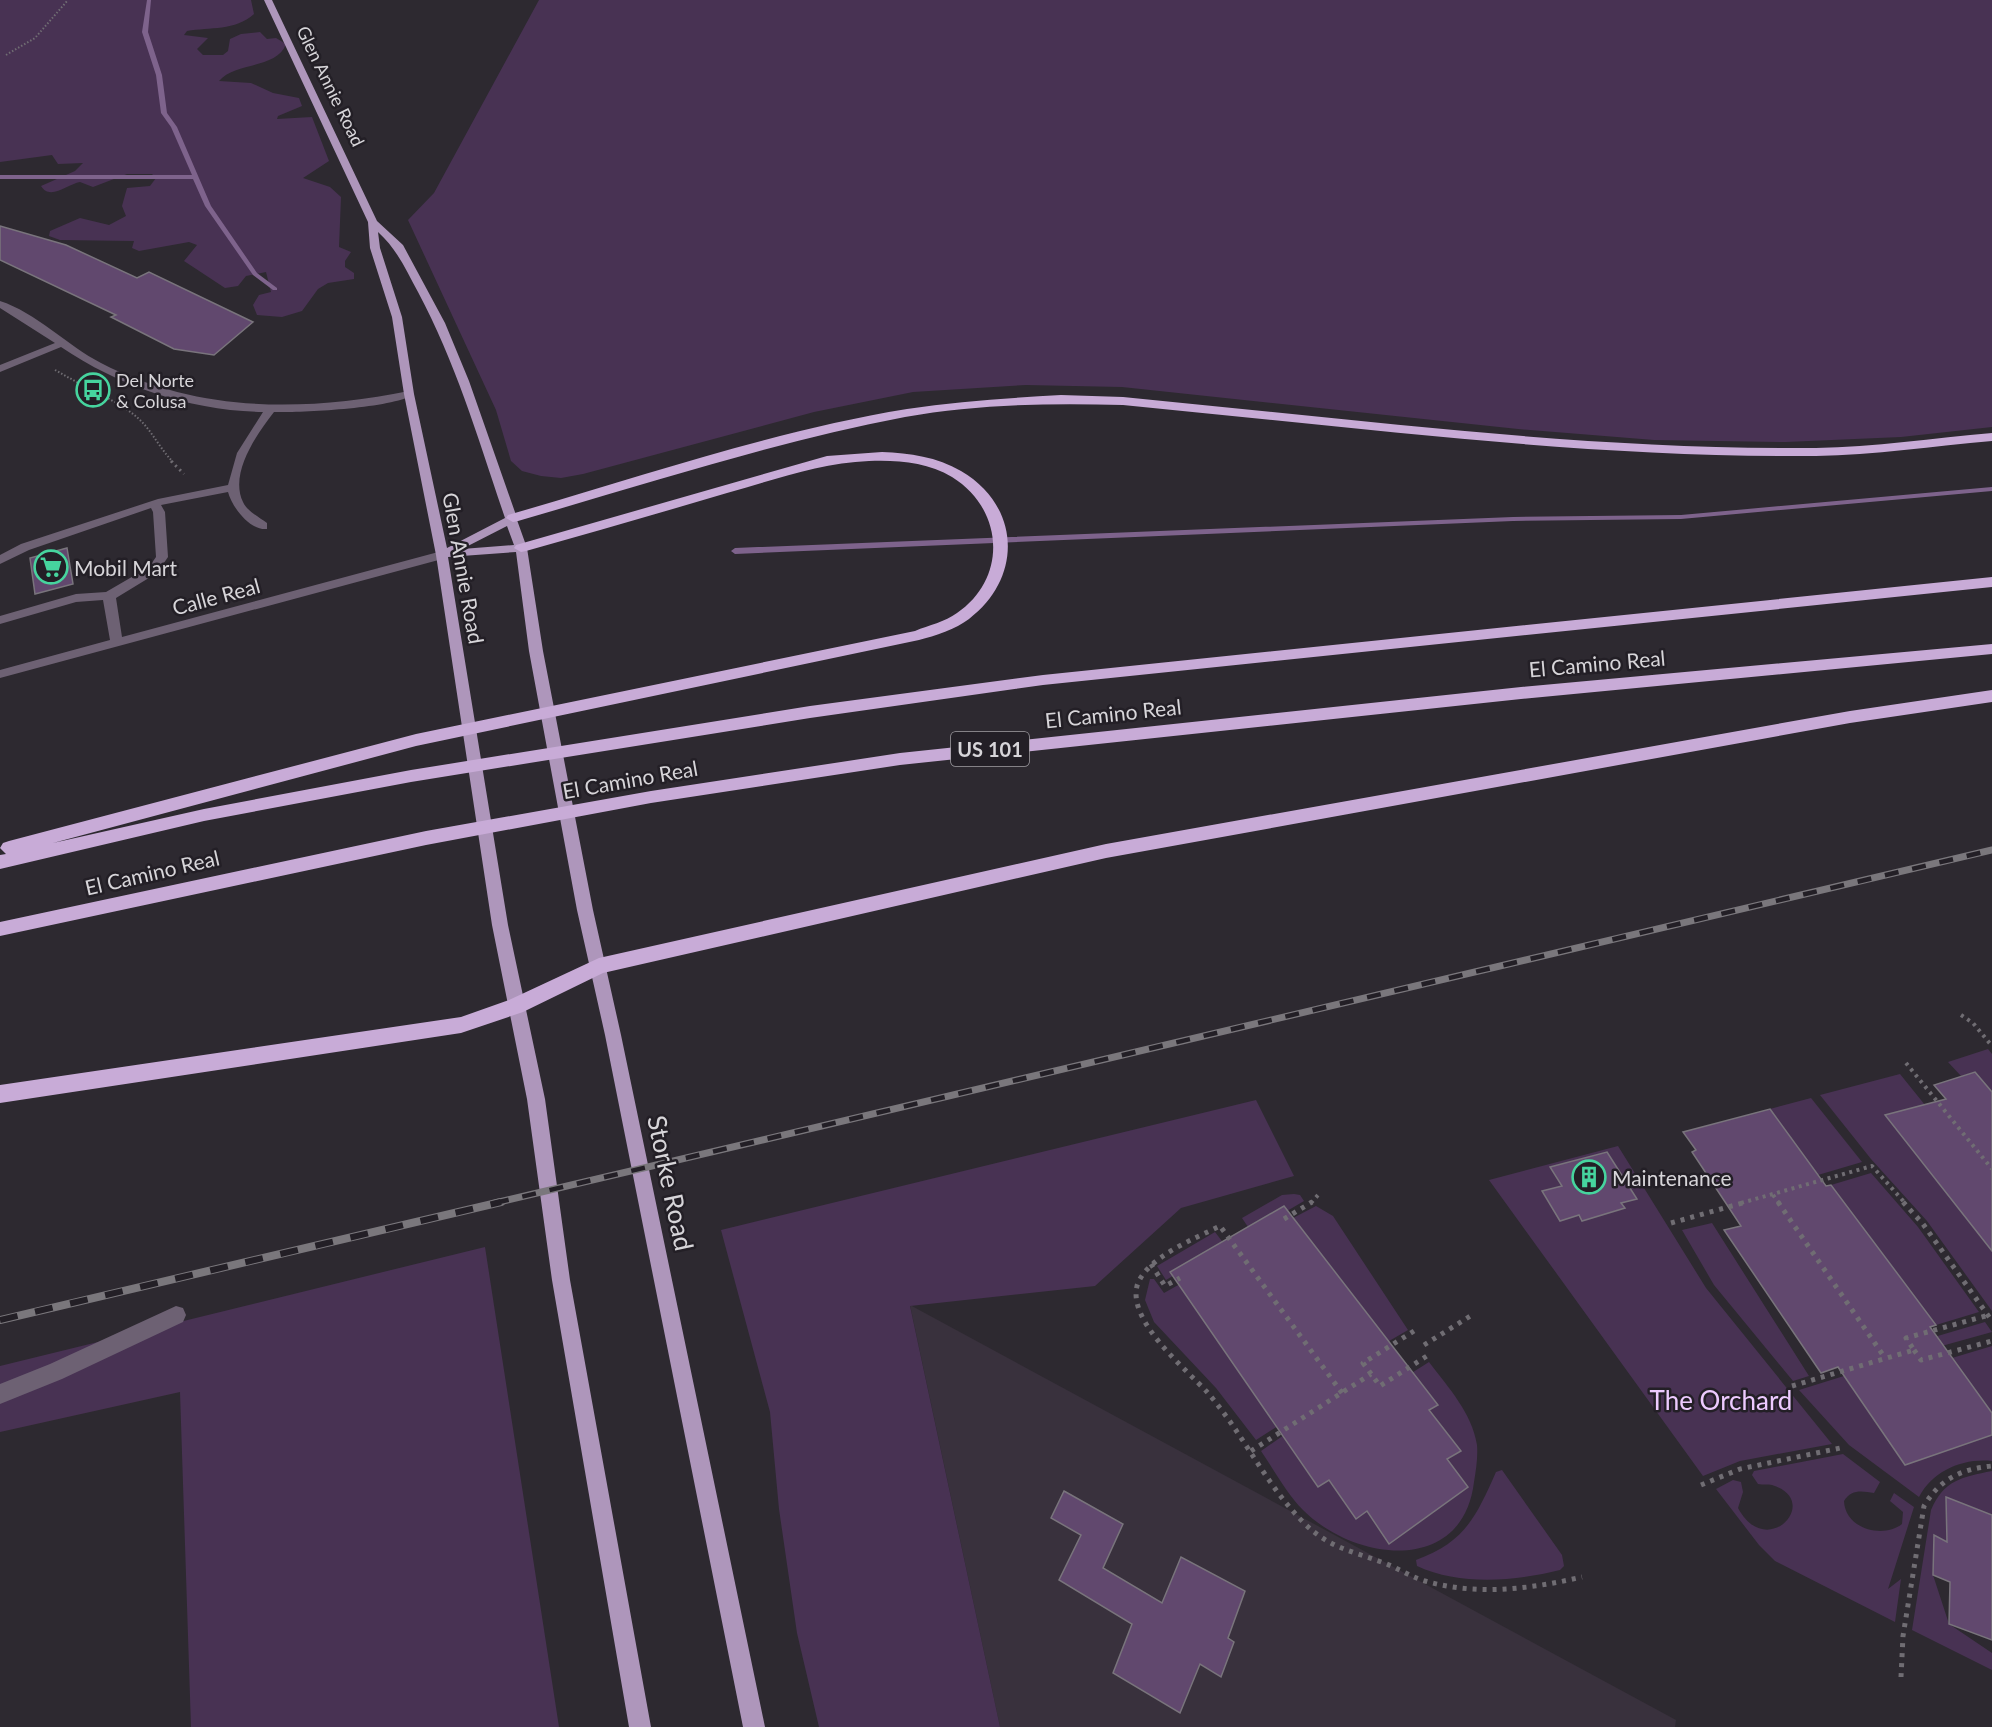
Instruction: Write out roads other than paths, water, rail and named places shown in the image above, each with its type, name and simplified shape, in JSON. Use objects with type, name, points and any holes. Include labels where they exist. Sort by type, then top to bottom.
[{"type":"highway","points":[[513,518],[784,439],[907,413],[990,403],[1061,399],[1123,401],[1547,441],[1729,452],[1819,452],[1992,437]]},
{"type":"highway","points":[[0,850],[416,740],[919,635],[964,616],[987,592],[1000,564],[1003,536],[996,516],[985,498],[963,479],[932,463],[881,455],[832,459],[521,548]]},
{"type":"highway","name":"El Camino Real","points":[[0,862],[204,816],[399,778],[627,739],[821,710],[1043,680],[1992,582]]},
{"type":"highway","name":"El Camino Real","points":[[0,929],[426,838],[651,797],[900,759],[1521,693],[1992,650]]},
{"type":"highway","points":[[0,1094],[461,1025],[516,1006],[599,966],[1106,851],[1850,717],[1992,696]]},
{"type":"main road","name":"Glen Annie Road","points":[[268,0],[373,222],[375,248],[388,283],[401,338],[409,394],[442,555],[500,925],[516,1006]]},
{"type":"main road","name":"Glen Annie Road","points":[[373,222],[398,245],[440,323],[464,381],[513,518],[521,548],[536,651]]},
{"type":"main road","points":[[442,555],[513,518]]},
{"type":"main road","points":[[442,555],[521,548]]},
{"type":"main road","name":"Storke Road","points":[[536,651],[585,910],[599,966],[754,1727]]},
{"type":"main road","points":[[516,1006],[536,1099],[561,1280],[640,1727]]},
{"type":"street","points":[[0,304],[110,372],[154,388],[206,402],[270,410],[325,410],[361,405],[409,394]]},
{"type":"street","points":[[0,369],[63,343]]},
{"type":"street","points":[[263,526],[245,512],[236,500],[234,487],[239,460],[256,428],[270,410]]},
{"type":"street","points":[[0,560],[26,547],[155,504],[234,487]]},
{"type":"street","points":[[0,620],[76,598],[109,596],[160,564],[162,557],[159,512],[155,504]]},
{"type":"street","name":"Calle Real","points":[[0,674],[442,555]]},
{"type":"street","points":[[109,596],[117,643]]},
{"type":"street","points":[[0,1394],[55,1372],[176,1314]]},
{"type":"waterway","points":[[149,0],[145,32],[159,75],[164,113],[174,127],[196,177]]},
{"type":"waterway","points":[[0,177],[196,177]]},
{"type":"waterway","points":[[196,177],[208,206],[255,274],[275,289]]},
{"type":"waterway","points":[[735,551],[1513,519],[1681,517],[1992,489]]},
{"type":"railway","points":[[495,1203],[1992,850]]},
{"type":"railway","points":[[0,1320],[501,1202]]},
{"type":"place","name":"Del Norte & Colusa","points":[[93,390]]},
{"type":"place","name":"Mobil Mart","points":[[51,567]]},
{"type":"place","name":"Maintenance","points":[[1589,1177]]},
{"type":"park label","name":"The Orchard","points":[[1721,1400]]}]
